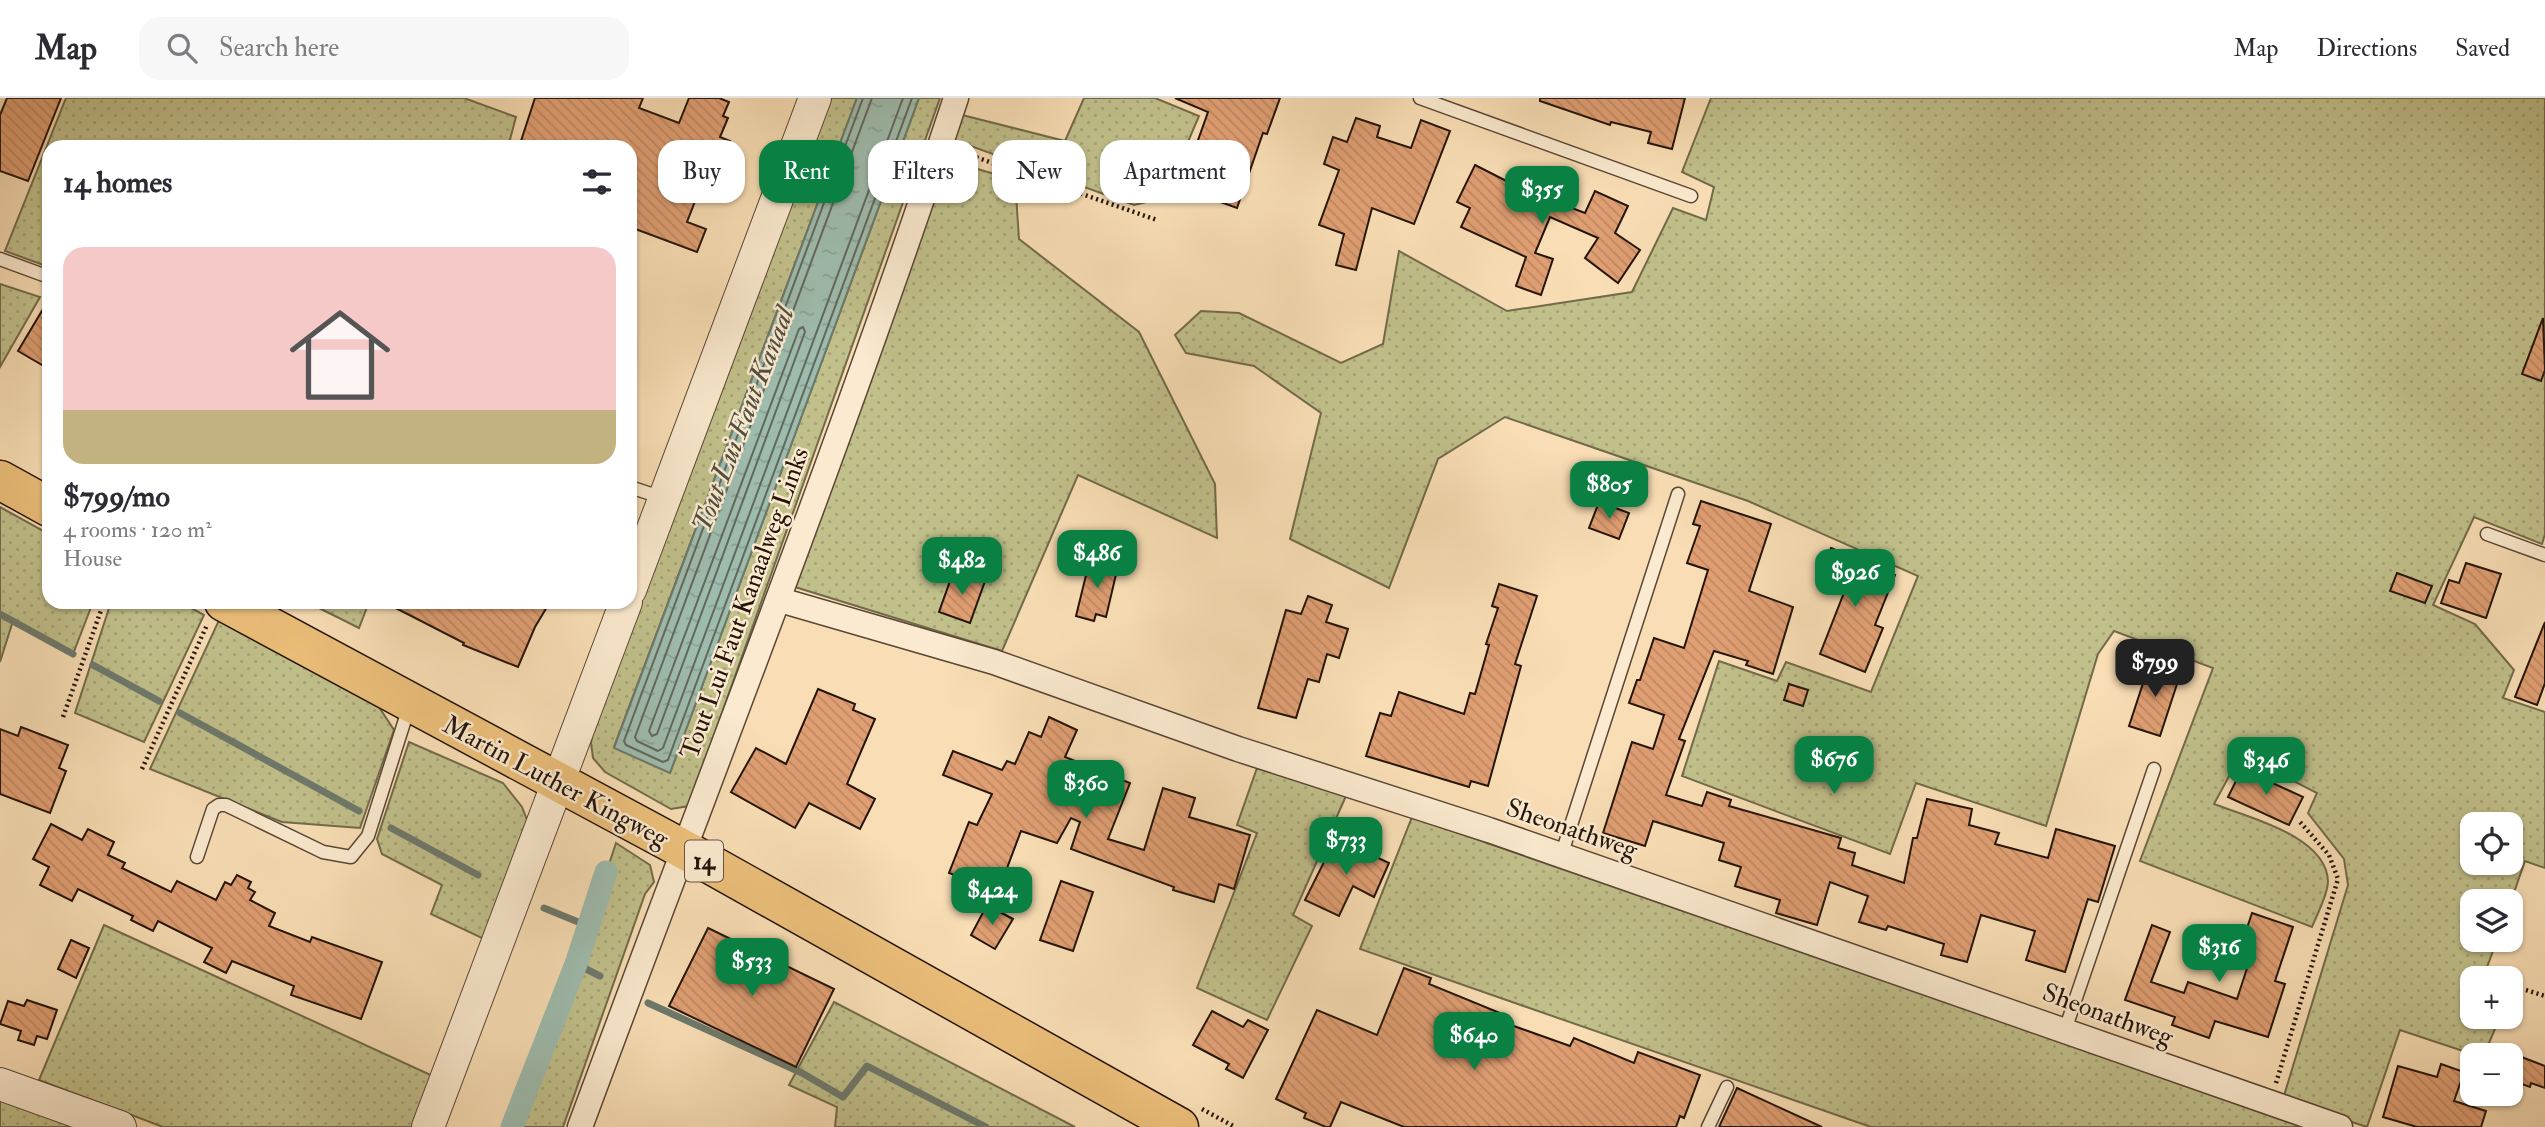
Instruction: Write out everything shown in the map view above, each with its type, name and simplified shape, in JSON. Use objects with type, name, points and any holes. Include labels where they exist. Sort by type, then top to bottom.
[{"type":"main road","points":[[0,480],[42,503]]},
{"type":"main road","name":"Martin Luther Kingweg","points":[[220,609],[410,703],[558,781],[1179,1127]]},
{"type":"street","name":"Tout Lui Faut Kanaalweg Links","points":[[943,140],[956,98]]},
{"type":"street","points":[[637,571],[810,99]]},
{"type":"street","name":"Tout Lui Faut Kanaalweg Links","points":[[580,1127],[683,849],[780,600],[920,203]]},
{"type":"street","name":"Sheonathweg","points":[[780,600],[995,662],[1238,749],[1561,856],[2340,1127]]},
{"type":"street","points":[[428,1127],[623,609]]},
{"type":"street","points":[[0,1084],[120,1127]]},
{"type":"lane","points":[[1420,98],[1691,196]]},
{"type":"lane","points":[[0,259],[42,274]]},
{"type":"lane","points":[[637,489],[664,499]]},
{"type":"lane","points":[[1561,856],[1678,494]]},
{"type":"lane","points":[[2487,534],[2545,555]]},
{"type":"lane","points":[[197,856],[213,809],[219,804],[323,852],[351,857],[368,836],[410,703]]},
{"type":"lane","points":[[2064,1030],[2154,769]]},
{"type":"lane","points":[[1708,1127],[1727,1087]]},
{"type":"path","points":[[978,158],[1157,220]]},
{"type":"path","points":[[63,717],[102,609]]},
{"type":"path","points":[[142,769],[218,609]]},
{"type":"path","points":[[2271,1104],[2338,879],[2329,855],[2301,822]]},
{"type":"path","points":[[2526,990],[2545,996]]},
{"type":"shaded area","points":[[66,98],[464,98],[516,117],[510,140],[49,140]]},
{"type":"shaded area","points":[[829,98],[857,98],[841,140],[813,140]]},
{"type":"shaded area","points":[[919,98],[940,98],[925,140],[904,140]]},
{"type":"shaded area","points":[[1084,98],[1155,98],[1199,116],[1189,140],[1100,140],[1100,193],[1086,188],[1086,140],[1065,140]]},
{"type":"shaded area","points":[[1711,98],[2545,98],[2545,534],[2542,544],[2474,517],[2433,605],[2475,624],[2514,670],[2503,698],[2545,712],[2545,868],[2525,861],[2523,867],[2523,812],[2460,812],[2460,875],[2520,875],[2515,889],[2460,889],[2460,952],[2493,952],[2487,966],[2460,966],[2460,1029],[2495,1029],[2489,1043],[2460,1043],[2460,1050],[2400,1030],[2367,1127],[2283,1099],[2348,885],[2344,859],[2308,813],[2317,793],[2241,754],[2214,804],[2284,831],[2314,852],[2324,865],[2328,886],[2312,927],[2140,861],[2213,668],[2114,631],[2098,654],[2046,826],[1916,783],[1890,854],[1682,776],[1719,661],[1777,681],[1786,662],[1871,692],[1918,576],[1748,501],[1505,417],[1438,459],[1389,588],[1290,539],[1321,413],[1254,366],[1186,353],[1175,335],[1201,311],[1239,313],[1341,363],[1383,344],[1399,251],[1507,311],[1632,292],[1673,208],[1706,220],[1714,187],[1682,172]]},
{"type":"shaded area","points":[[962,115],[1061,140],[992,140],[992,154],[978,149],[978,140],[954,140]]},
{"type":"shaded area","points":[[42,158],[42,264],[5,251]]},
{"type":"shaded area","points":[[978,169],[992,173],[992,203],[1017,203],[1019,239],[1139,332],[1215,484],[1217,538],[1078,475],[1002,651],[795,587],[932,203],[978,203]]},
{"type":"shaded area","points":[[789,203],[818,203],[614,747],[670,773],[880,203],[903,203],[689,806],[671,809],[605,772],[593,758],[591,743],[594,721]]},
{"type":"shaded area","points":[[0,284],[40,297],[0,367]]},
{"type":"shaded area","points":[[0,507],[42,530],[42,609],[90,609],[73,654],[13,621],[0,662]]},
{"type":"shaded area","points":[[109,609],[193,609],[204,615],[144,742],[75,713]]},
{"type":"shaded area","points":[[321,609],[366,609],[359,628]]},
{"type":"shaded area","points":[[220,618],[371,695],[394,730],[360,828],[282,822],[150,769]]},
{"type":"shaded area","points":[[409,742],[503,783],[522,807],[529,825],[484,939],[431,914],[442,885],[382,854],[377,839]]},
{"type":"shaded area","points":[[1257,768],[1346,796],[1293,915],[1312,926],[1267,1020],[1197,988],[1257,833],[1237,825]]},
{"type":"shaded area","points":[[1412,817],[2306,1127],[1871,1127],[1360,949]]},
{"type":"shaded area","points":[[616,843],[650,865],[654,882],[645,894],[563,1127],[512,1127],[576,964]]},
{"type":"shaded area","points":[[104,925],[435,1077],[414,1127],[163,1127],[39,1080]]},
{"type":"shaded area","points":[[834,1002],[1075,1127],[835,1127],[837,1107],[789,1085]]},
{"type":"shaded area","points":[[0,1097],[88,1127],[0,1127]]},
{"type":"water","points":[[857,98],[919,98],[904,140],[868,140],[868,203],[880,203],[670,773],[614,748],[818,203],[854,203],[854,140],[841,140]]},
{"type":"building","points":[[7,98],[61,98],[42,140],[28,181],[0,171],[0,115]]},
{"type":"building","points":[[535,98],[643,98],[639,108],[679,123],[689,98],[719,98],[729,102],[723,116],[728,118],[720,137],[728,140],[658,140],[658,203],[694,203],[687,222],[706,229],[697,252],[637,230],[637,140],[521,140]]},
{"type":"building","points":[[1175,98],[1280,98],[1267,134],[1263,133],[1250,170],[1250,140],[1198,140],[1208,112]]},
{"type":"building","points":[[1540,98],[1685,98],[1672,149],[1648,143],[1651,132],[1611,122],[1610,125],[1540,101]]},
{"type":"building","points":[[1356,118],[1380,126],[1377,137],[1411,148],[1421,120],[1450,131],[1414,224],[1372,208],[1356,270],[1336,265],[1344,234],[1319,225],[1339,170],[1324,164],[1333,137],[1347,142]]},
{"type":"building","points":[[1475,165],[1524,190],[1585,213],[1595,191],[1628,206],[1615,233],[1640,250],[1618,283],[1585,258],[1598,238],[1550,217],[1535,253],[1553,259],[1541,295],[1516,286],[1526,257],[1461,227],[1470,208],[1457,202]]},
{"type":"building","points":[[1223,203],[1239,203],[1237,208]]},
{"type":"building","points":[[42,311],[42,365],[18,351]]},
{"type":"building","points":[[2543,318],[2545,370],[2541,381],[2522,374]]},
{"type":"building","points":[[1701,501],[1771,524],[1749,591],[1793,607],[1773,674],[1746,665],[1748,661],[1714,651],[1679,739],[1685,741],[1666,795],[1702,806],[1707,792],[1731,800],[1729,806],[1841,838],[1838,848],[1855,853],[1852,865],[1904,883],[1913,838],[1917,838],[1927,799],[1972,809],[1969,825],[1999,833],[1995,844],[2048,858],[2056,829],[2115,846],[2098,902],[2088,899],[2065,972],[2026,960],[2035,931],[1981,915],[1967,962],[1941,955],[1944,944],[1888,926],[1886,930],[1859,922],[1868,896],[1830,882],[1817,925],[1776,913],[1780,900],[1735,886],[1741,867],[1719,860],[1724,843],[1653,821],[1645,846],[1603,833],[1632,742],[1653,749],[1664,715],[1629,703],[1637,680],[1640,680],[1654,638],[1684,648],[1708,570],[1687,563],[1700,526],[1693,524]]},
{"type":"building","points":[[1599,502],[1629,513],[1619,539],[1589,528]]},
{"type":"building","points":[[1831,548],[1895,575],[1875,625],[1883,628],[1865,672],[1820,654],[1845,590],[1818,579]]},
{"type":"building","points":[[1090,559],[1118,566],[1106,617],[1096,614],[1094,621],[1076,616]]},
{"type":"building","points":[[2466,563],[2501,574],[2486,618],[2441,603],[2449,580],[2459,583]]},
{"type":"building","points":[[954,570],[985,581],[970,623],[939,612]]},
{"type":"building","points":[[2397,573],[2432,586],[2425,603],[2390,591]]},
{"type":"building","points":[[1499,584],[1537,596],[1515,664],[1521,666],[1488,786],[1471,781],[1469,787],[1366,756],[1380,713],[1391,716],[1399,692],[1464,714],[1470,693],[1475,694],[1489,645],[1486,644],[1498,608],[1492,606]]},
{"type":"building","points":[[1308,596],[1332,605],[1326,622],[1348,629],[1339,658],[1327,654],[1319,682],[1308,679],[1296,718],[1258,708],[1286,610],[1301,614]]},
{"type":"building","points":[[398,609],[546,609],[518,667],[463,645],[464,643]]},
{"type":"building","points":[[2545,622],[2545,683],[2537,705],[2515,697]]},
{"type":"building","points":[[2150,662],[2181,672],[2160,736],[2129,726]]},
{"type":"building","points":[[1789,684],[1808,690],[1803,706],[1784,700]]},
{"type":"building","points":[[818,689],[855,704],[853,710],[875,719],[847,784],[875,799],[860,829],[809,803],[795,828],[731,792],[756,748],[786,764]]},
{"type":"building","points":[[1049,717],[1077,730],[1065,757],[1130,783],[1108,839],[1144,850],[1163,788],[1195,798],[1189,817],[1250,835],[1234,889],[1219,884],[1214,902],[1173,890],[1174,887],[1071,849],[1080,822],[1071,818],[1057,843],[1021,831],[998,892],[949,873],[969,822],[977,825],[992,794],[943,775],[953,751],[1002,770],[1007,761],[1015,764],[1029,732],[1041,737]]},
{"type":"building","points":[[21,727],[68,745],[59,768],[66,771],[50,813],[0,794],[0,729],[18,736]]},
{"type":"building","points":[[2242,769],[2303,797],[2289,825],[2228,797]]},
{"type":"building","points":[[51,824],[82,840],[88,829],[114,842],[108,855],[125,863],[122,868],[171,892],[177,881],[216,900],[225,882],[231,885],[237,875],[251,882],[248,888],[255,892],[250,900],[275,913],[269,926],[310,942],[312,937],[382,962],[361,1019],[291,995],[294,986],[232,961],[226,973],[204,962],[212,948],[158,921],[153,931],[131,920],[133,916],[78,889],[72,901],[40,885],[49,867],[33,859]]},
{"type":"building","points":[[1336,838],[1389,863],[1374,897],[1353,886],[1339,916],[1305,900]]},
{"type":"building","points":[[1061,881],[1093,892],[1073,951],[1040,940]]},
{"type":"building","points":[[987,905],[1013,919],[995,949],[971,935]]},
{"type":"building","points":[[2252,913],[2293,927],[2275,981],[2285,984],[2268,1037],[2215,1021],[2209,1038],[2172,1025],[2175,1017],[2125,1000],[2152,925],[2170,932],[2151,982],[2184,993],[2188,982],[2237,999],[2251,956],[2239,952]]},
{"type":"building","points":[[708,928],[834,989],[796,1067],[669,1006]]},
{"type":"building","points":[[71,940],[89,948],[76,978],[58,969]]},
{"type":"building","points":[[1404,968],[1431,978],[1429,984],[1500,1013],[1497,1020],[1570,1046],[1574,1038],[1634,1063],[1638,1052],[1700,1075],[1684,1118],[1680,1116],[1676,1127],[1404,1127],[1341,1102],[1330,1127],[1326,1127],[1304,1118],[1306,1113],[1276,1099],[1317,1010],[1377,1035]]},
{"type":"building","points":[[27,1000],[57,1010],[47,1039],[37,1036],[34,1045],[18,1040],[21,1031],[0,1024],[8,1001],[24,1006]]},
{"type":"building","points":[[1212,1011],[1243,1027],[1248,1020],[1268,1030],[1243,1078],[1226,1069],[1229,1064],[1193,1045]]},
{"type":"building","points":[[2523,1058],[2545,1066],[2545,1088],[2531,1083],[2530,1087],[2523,1084]]},
{"type":"building","points":[[2441,1064],[2460,1071],[2460,1084],[2454,1101],[2460,1103],[2460,1106],[2486,1111],[2481,1127],[2417,1127],[2383,1117],[2398,1066],[2437,1077]]},
{"type":"building","points":[[1737,1088],[1822,1127],[1719,1127]]},
{"type":"waterway","points":[[0,614],[73,654]]},
{"type":"waterway","points":[[93,665],[159,701]]},
{"type":"waterway","points":[[180,713],[359,811]]},
{"type":"waterway","points":[[391,828],[478,875]]},
{"type":"waterway","name":"Tout Lui Faut Kanaal","points":[[512,1127],[576,964],[606,872]]},
{"type":"waterway","points":[[544,908],[588,926]]},
{"type":"waterway","points":[[576,964],[600,976]]},
{"type":"waterway","points":[[648,1003],[802,1073],[843,1097],[867,1066],[986,1127]]}]
